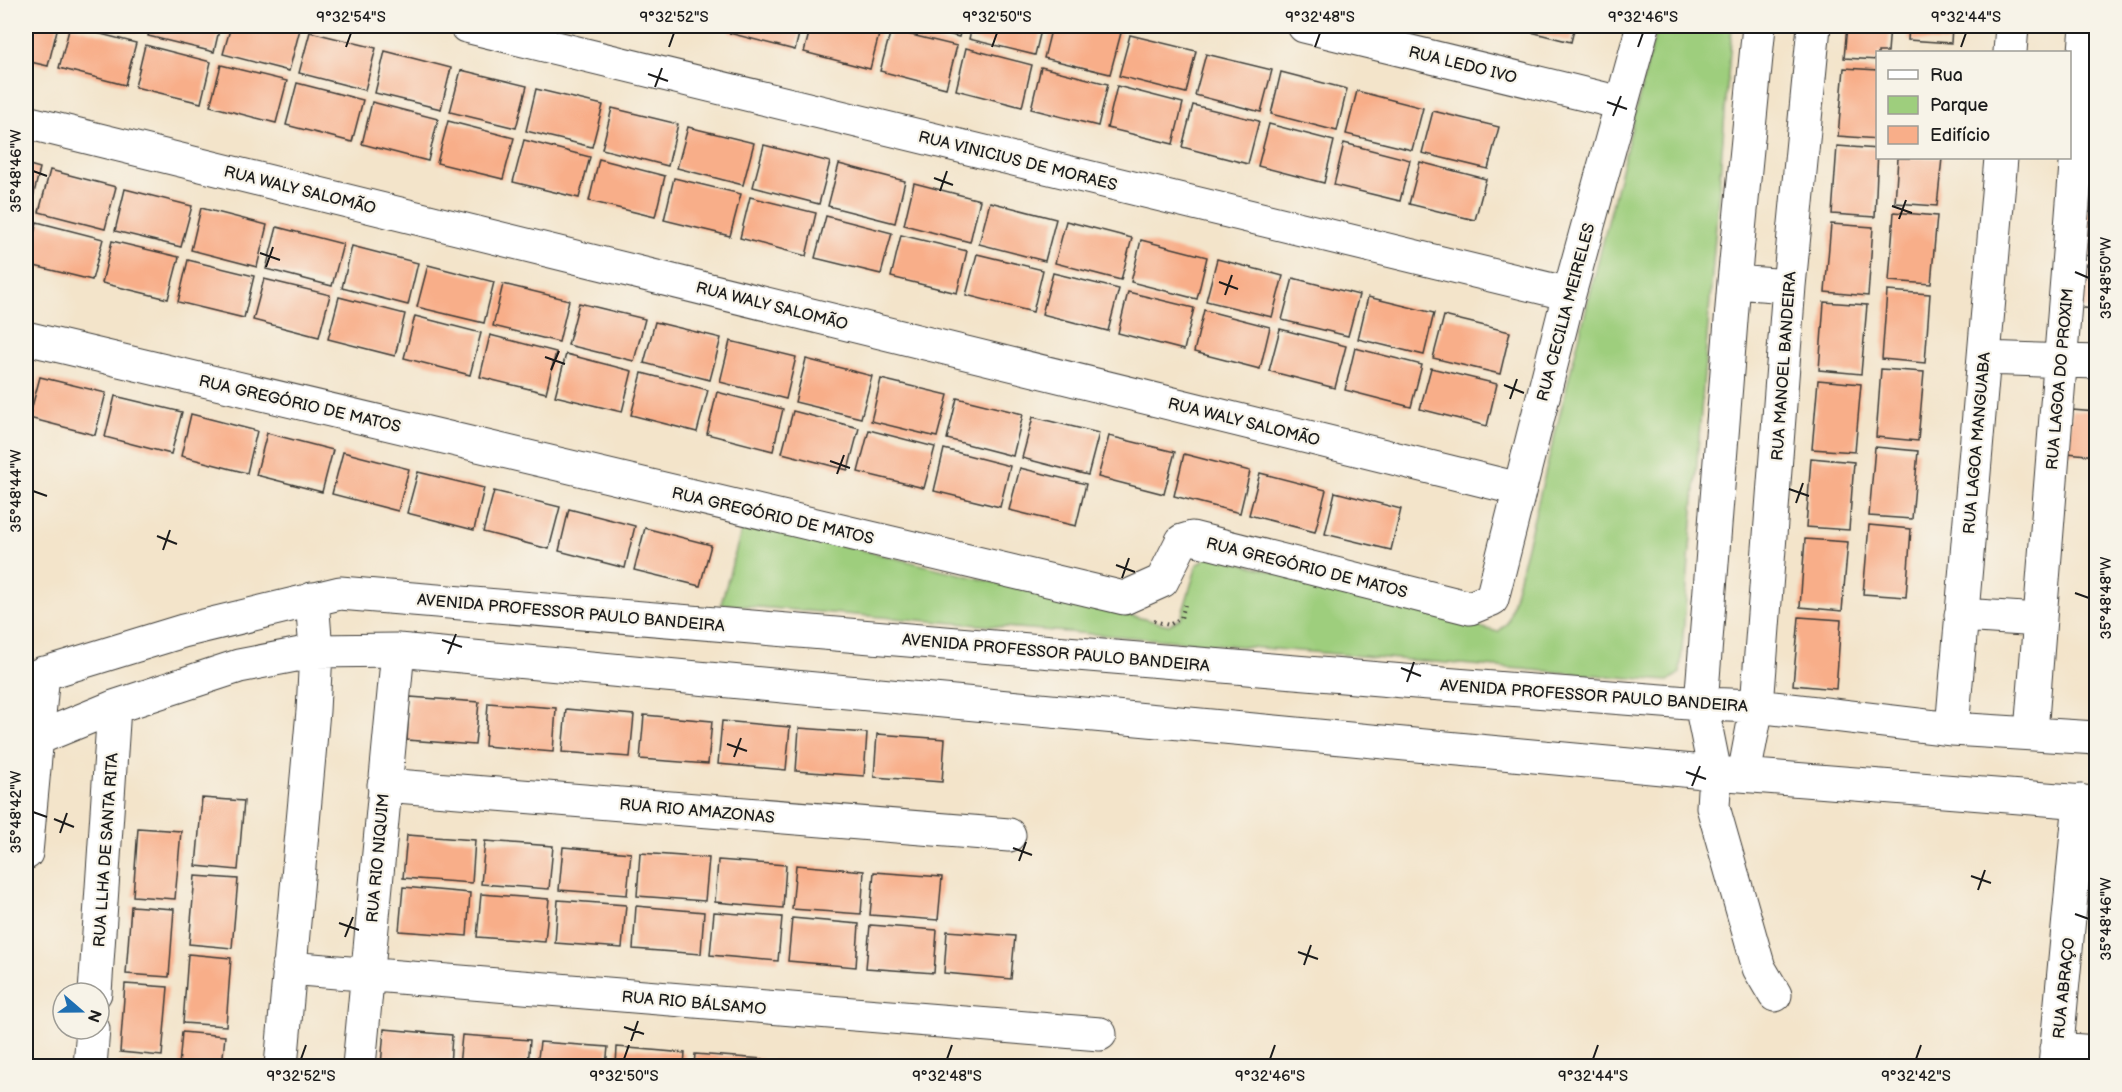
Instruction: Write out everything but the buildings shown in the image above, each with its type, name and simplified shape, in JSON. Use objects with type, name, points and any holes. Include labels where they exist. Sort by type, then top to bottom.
[{"type":"street","name":"RUA VINICIUS DE MORAES","points":[[466,26],[1569,294]]},
{"type":"street","name":"RUA LEDO IVO","points":[[1304,26],[1621,103]]},
{"type":"street","name":"RUA CECILIA MEIRELES","points":[[1492,599],[1569,294],[1643,26]]},
{"type":"street","points":[[1759,26],[1734,282],[1701,704],[1729,774],[1713,807],[1759,968],[1775,995]]},
{"type":"street","name":"RUA MANOEL BANDEIRA","points":[[1729,774],[1757,706],[1789,286],[1814,26]]},
{"type":"street","points":[[2010,51],[2012,26]]},
{"type":"street","name":"RUA LAGOA DO PROXIM","points":[[2031,732],[2061,359],[2086,166],[2087,26]]},
{"type":"street","name":"RUA WALY SALOMÃO","points":[[26,122],[1519,489]]},
{"type":"street","name":"RUA LAGOA MANGUABA","points":[[1953,729],[2001,159]]},
{"type":"street","points":[[1734,282],[1789,286]]},
{"type":"street","name":"RUA GREGÓRIO DE MATOS","points":[[26,338],[1124,598],[1162,581],[1182,541],[1192,538],[1470,608],[1492,599]]},
{"type":"street","points":[[1984,358],[2097,362]]},
{"type":"street","name":"AVENIDA PROFESSOR PAULO BANDEIRA","points":[[34,676],[183,631],[340,593],[1701,704],[1757,706],[1953,729],[2031,732],[2097,738]]},
{"type":"street","points":[[281,1066],[288,968],[313,711],[316,651],[312,599]]},
{"type":"street","points":[[1961,615],[2040,620]]},
{"type":"street","points":[[31,741],[114,707],[238,666],[316,651],[398,650],[1729,774],[2088,802]]},
{"type":"street","name":"RUA RIO NIQUIM","points":[[359,1066],[398,650]]},
{"type":"street","points":[[26,853],[34,676]]},
{"type":"street","name":"RUA LLHA DE SANTA RITA","points":[[96,981],[114,707]]},
{"type":"street","name":"RUA RIO AMAZONAS","points":[[384,785],[1009,835]]},
{"type":"street","name":"RUA ABRAÇO","points":[[2056,1058],[2088,802]]},
{"type":"street","name":"RUA RIO BÁLSAMO","points":[[288,968],[1100,1034]]},
{"type":"street","points":[[90,1066],[92,1041]]},
{"type":"street","points":[[2056,1058],[2097,1052]]},
{"type":"green space","points":[[1657,26],[1732,26],[1680,673],[1668,681],[721,604],[744,521],[1169,625],[1181,618],[1197,565],[1211,555],[1498,632],[1508,622]]}]
